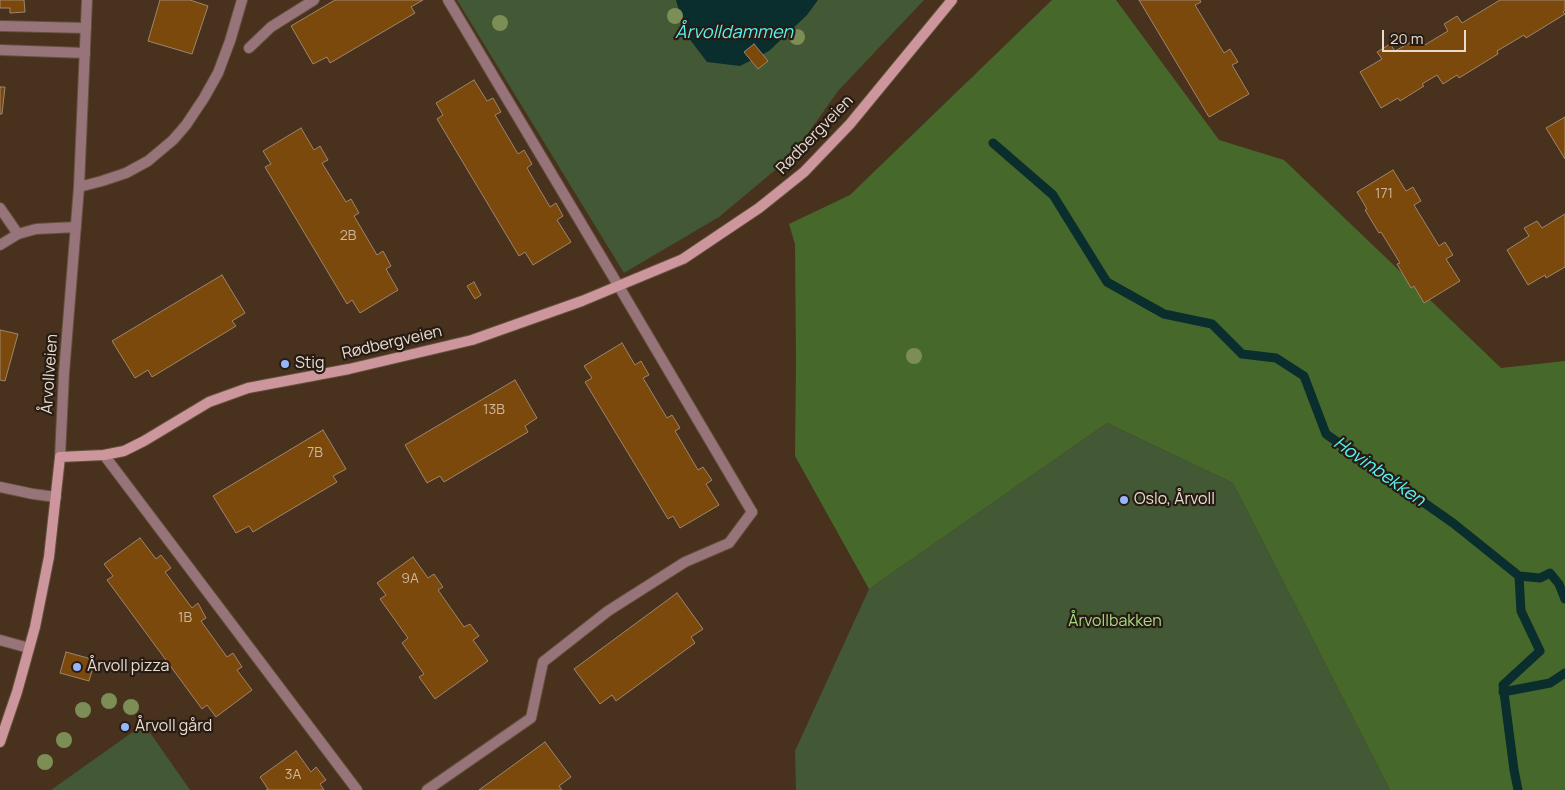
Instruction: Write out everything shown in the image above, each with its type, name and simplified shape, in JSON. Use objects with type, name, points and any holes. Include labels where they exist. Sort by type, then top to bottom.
[{"type":"street","name":"Årvollveien","points":[[0,742],[17,692],[29,648],[49,557],[56,497],[76,227],[86,0]]},
{"type":"street","points":[[78,187],[102,182],[126,173],[148,161],[173,140],[204,98],[218,73],[242,0]]},
{"type":"street","points":[[249,48],[271,27],[314,0]]},
{"type":"street","points":[[427,790],[531,718],[543,662],[608,610],[685,562],[729,543],[752,512],[448,0]]},
{"type":"street","name":"Rødbergveien","points":[[60,458],[104,455],[124,451],[226,394],[458,344],[582,301],[682,259],[759,208],[804,172],[850,124],[952,0]]},
{"type":"street","points":[[0,26],[86,28]]},
{"type":"street","points":[[0,50],[85,53]]},
{"type":"street","points":[[0,208],[18,234]]},
{"type":"street","points":[[0,245],[18,234],[36,229],[76,227]]},
{"type":"street","points":[[104,455],[358,790]]},
{"type":"street","points":[[0,487],[56,497]]},
{"type":"street","points":[[0,640],[29,648]]},
{"type":"green space","points":[[457,0],[924,0],[838,91],[792,156],[719,217],[624,273]]},
{"type":"green space","points":[[1052,0],[1116,0],[1219,140],[1284,160],[1501,368],[1565,361],[1565,790],[1390,790],[1233,483],[1107,423],[869,589],[795,456],[795,244],[789,224],[850,195]]},
{"type":"green space","name":"Årvollbakken","points":[[1107,423],[1233,483],[1390,790],[796,790],[795,751],[869,589]]},
{"type":"green space","points":[[144,724],[190,790],[51,790]]},
{"type":"water","name":"Årvolldammen","points":[[676,0],[818,0],[807,15],[769,51],[740,66],[707,62],[685,33]]},
{"type":"building","points":[[0,0],[24,0],[25,12],[10,13],[10,8],[0,8]]},
{"type":"building","points":[[160,0],[190,0],[208,6],[192,54],[148,41]]},
{"type":"building","points":[[335,0],[423,0],[411,7],[415,13],[330,63],[327,57],[313,64],[291,26]]},
{"type":"building","points":[[1139,0],[1200,0],[1201,2],[1195,5],[1224,53],[1230,49],[1238,62],[1232,65],[1249,94],[1209,117]]},
{"type":"building","points":[[1500,0],[1565,0],[1565,10],[1563,12],[1565,14],[1526,38],[1524,35],[1497,51],[1498,54],[1459,78],[1457,75],[1443,84],[1437,75],[1422,84],[1424,86],[1400,101],[1398,98],[1381,108],[1360,72],[1382,59],[1377,52],[1390,44],[1395,51],[1418,38],[1423,46],[1448,31],[1444,24],[1457,16],[1462,23]]},
{"type":"building","points":[[754,44],[768,61],[758,69],[744,52]]},
{"type":"building","points":[[474,80],[487,101],[493,98],[501,112],[495,115],[518,154],[524,150],[532,164],[527,168],[550,207],[556,203],[563,216],[557,220],[571,242],[533,265],[525,252],[519,256],[437,119],[443,115],[436,103]]},
{"type":"building","points":[[0,87],[5,87],[2,114],[0,114]]},
{"type":"building","points":[[1565,117],[1565,159],[1546,128]]},
{"type":"building","points":[[301,128],[314,150],[320,146],[328,160],[322,163],[346,202],[351,199],[359,213],[354,216],[377,255],[383,251],[391,266],[386,269],[398,290],[360,313],[352,300],[347,304],[265,167],[271,164],[263,151]]},
{"type":"building","points":[[1393,170],[1406,191],[1413,187],[1421,201],[1414,205],[1439,246],[1445,242],[1453,255],[1446,259],[1460,281],[1424,303],[1414,286],[1411,288],[1397,264],[1400,263],[1365,210],[1367,209],[1357,192]]},
{"type":"building","points":[[1565,214],[1565,267],[1546,278],[1545,275],[1528,285],[1507,250],[1529,236],[1524,228],[1537,221],[1542,228]]},
{"type":"building","points":[[222,275],[245,313],[232,321],[236,326],[152,377],[148,370],[135,378],[112,341]]},
{"type":"building","points":[[474,282],[481,295],[475,299],[467,286]]},
{"type":"building","points":[[0,330],[18,334],[5,381],[0,380]]},
{"type":"building","points":[[622,343],[635,365],[641,361],[649,375],[643,378],[667,418],[672,415],[680,428],[675,431],[698,470],[703,467],[712,480],[706,484],[719,505],[680,528],[673,516],[668,519],[585,382],[592,378],[584,366]]},
{"type":"building","points":[[515,380],[537,418],[525,426],[528,432],[444,482],[440,476],[427,483],[405,445]]},
{"type":"building","points":[[323,430],[346,469],[333,476],[337,482],[253,532],[249,526],[236,533],[213,496]]},
{"type":"building","points":[[140,538],[156,559],[161,555],[171,568],[165,572],[192,608],[198,603],[206,618],[201,621],[227,657],[233,653],[242,667],[237,670],[252,690],[216,717],[207,705],[202,709],[107,580],[113,576],[104,564]]},
{"type":"building","points":[[413,557],[428,578],[434,574],[443,587],[438,590],[464,627],[470,624],[479,636],[473,640],[488,661],[435,699],[419,677],[424,674],[402,643],[408,638],[380,599],[386,595],[377,583]]},
{"type":"building","points":[[677,593],[703,629],[691,637],[695,643],[616,701],[612,695],[600,704],[574,669]]},
{"type":"building","name":"Årvoll pizza","points":[[66,652],[95,660],[89,681],[60,673]]},
{"type":"building","points":[[545,742],[571,777],[559,786],[562,790],[479,790]]},
{"type":"building","points":[[296,751],[311,772],[316,767],[326,780],[320,784],[324,790],[266,790],[268,789],[260,777]]},
{"type":"waterway","name":"Hovinbekken","points":[[993,143],[1053,195],[1107,282],[1164,314],[1212,324],[1242,354],[1276,358],[1304,376],[1326,434],[1453,523],[1519,576],[1521,611],[1540,651],[1503,685],[1518,790]]},
{"type":"waterway","name":"Hovinbekken","points":[[1519,576],[1540,578],[1550,573],[1559,584],[1565,599]]},
{"type":"waterway","name":"Hovinbekken","points":[[1503,692],[1550,683],[1565,673]]},
{"type":"place","name":"Stig","points":[[285,364]]},
{"type":"place","name":"Oslo, Årvoll","points":[[1124,500]]},
{"type":"place","name":"Årvoll pizza","points":[[77,667]]},
{"type":"place","name":"Årvoll gård","points":[[125,727]]}]
